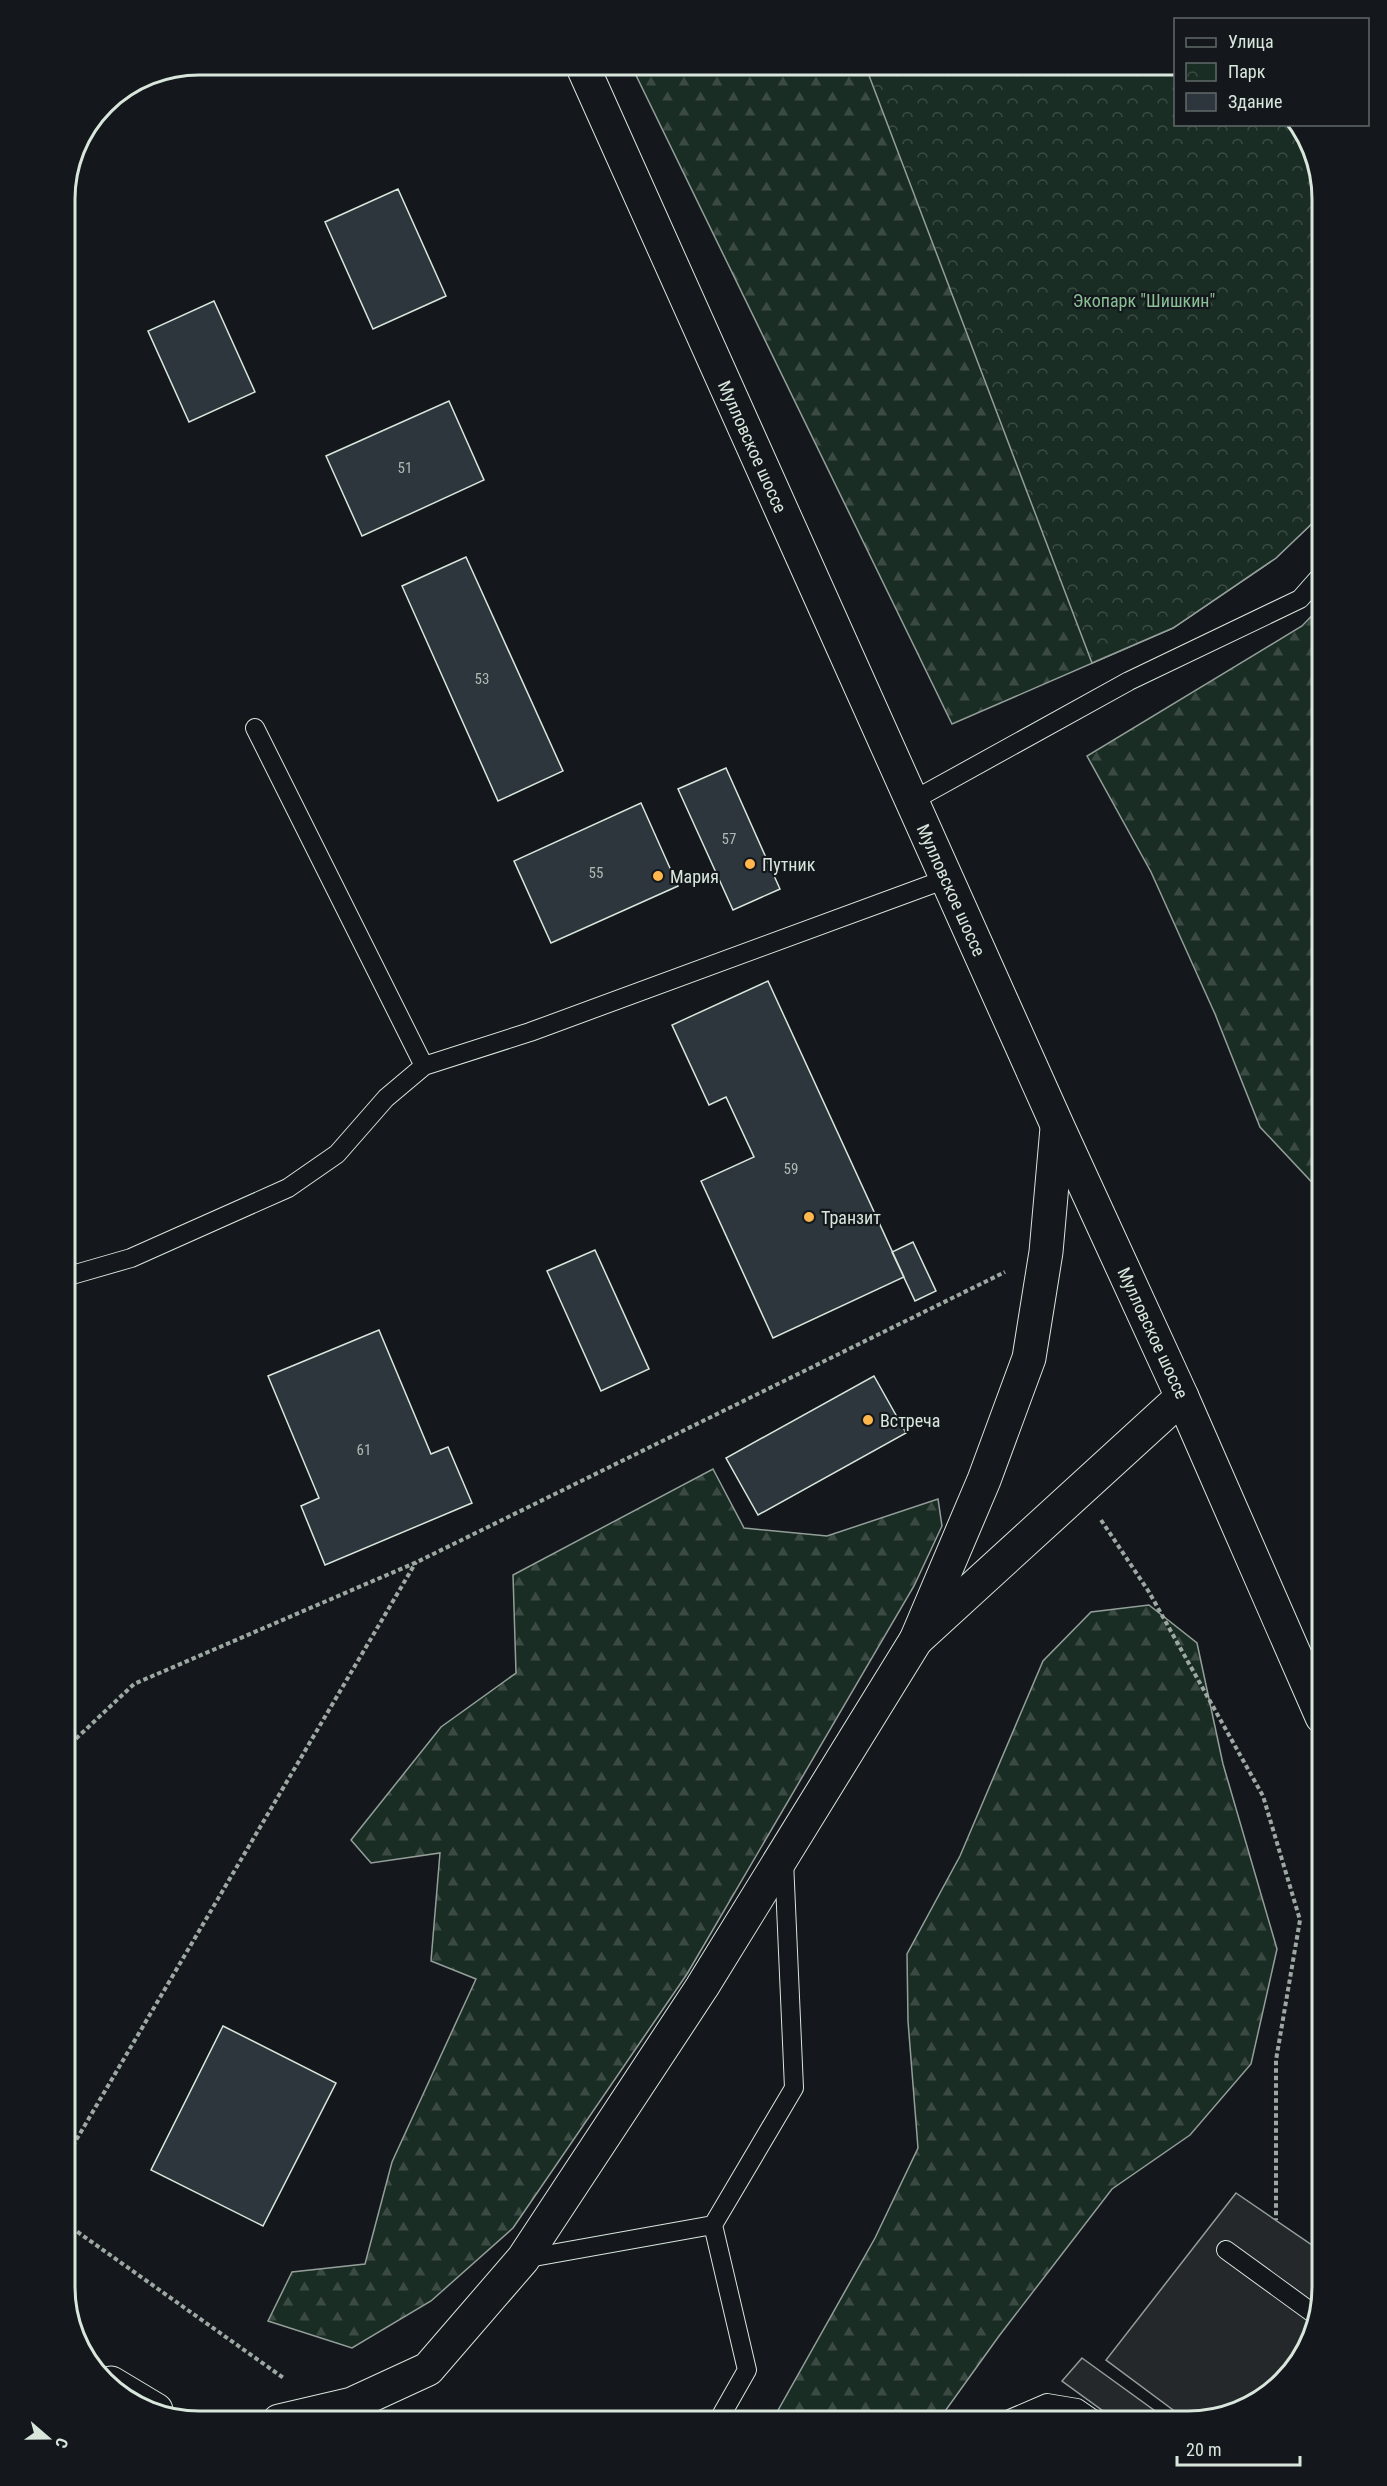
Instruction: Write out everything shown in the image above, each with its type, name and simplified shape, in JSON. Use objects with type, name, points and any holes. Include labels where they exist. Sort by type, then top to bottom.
[{"type":"main road","name":"Мулловское шоссе","points":[[586,75],[946,879],[1182,1397],[1312,1692]]},
{"type":"main road","points":[[319,2411],[352,2404],[428,2369],[523,2259],[632,2096],[916,1640],[984,1480],[1029,1358],[1046,1252],[1058,1126]]},
{"type":"main road","points":[[916,1640],[1182,1397]]},
{"type":"lane","points":[[912,801],[1129,681],[1300,599],[1312,586]]},
{"type":"lane","points":[[255,728],[424,1066]]},
{"type":"lane","points":[[75,1274],[131,1258],[288,1188],[338,1154],[386,1098],[424,1066],[530,1032],[946,879]]},
{"type":"lane","points":[[724,2411],[747,2370],[713,2226],[794,2088],[784,1854]]},
{"type":"lane","points":[[523,2259],[713,2226]]},
{"type":"lane","points":[[1226,2250],[1310,2311]]},
{"type":"lane","points":[[1028,2411],[1047,2403],[1077,2408],[1081,2411]]},
{"type":"path","points":[[75,1739],[134,1684],[417,1562],[1046,1252]]},
{"type":"path","points":[[1080,1489],[1149,1592],[1263,1796],[1300,1920],[1276,2060],[1276,2220]]},
{"type":"path","points":[[75,2140],[417,1562]]},
{"type":"path","points":[[75,2231],[327,2409]]},
{"type":"green space","points":[[636,75],[1174,75],[1174,126],[1288,126],[1303,151],[1310,175],[1312,199],[1312,524],[1276,558],[1173,628],[952,724]]},
{"type":"green space","name":"Экопарк \"Шишкин\"","points":[[869,75],[1174,75],[1174,126],[1288,126],[1303,151],[1310,175],[1312,199],[1312,524],[1276,558],[1173,628],[1092,663]]},
{"type":"green space","points":[[1312,616],[1312,1182],[1260,1127],[1215,1014],[1151,872],[1087,756],[1302,626]]},
{"type":"green space","points":[[713,1469],[744,1528],[827,1536],[938,1499],[942,1526],[914,1586],[687,1974],[513,2228],[431,2301],[352,2348],[268,2321],[292,2272],[365,2264],[392,2162],[476,1979],[431,1961],[440,1853],[371,1863],[351,1840],[441,1727],[516,1673],[513,1575]]},
{"type":"green space","points":[[1149,1605],[1197,1643],[1223,1764],[1277,1949],[1251,2064],[1190,2135],[1112,2189],[999,2336],[945,2411],[778,2411],[875,2238],[918,2148],[908,2021],[907,1954],[960,1856],[1043,1661],[1091,1612]]},
{"type":"shaded area","points":[[1236,2193],[1312,2245],[1311,2303],[1303,2335],[1291,2356],[1270,2380],[1236,2402],[1212,2409],[1175,2411],[1106,2360]]},
{"type":"shaded area","points":[[1082,2358],[1155,2411],[1103,2411],[1062,2381]]},
{"type":"building","points":[[398,189],[446,296],[373,329],[325,222]]},
{"type":"building","points":[[214,301],[255,392],[189,422],[148,331]]},
{"type":"building","points":[[449,401],[484,480],[362,536],[326,456]]},
{"type":"building","points":[[466,557],[563,771],[498,801],[402,586]]},
{"type":"building","points":[[726,768],[780,889],[733,910],[678,789]]},
{"type":"building","points":[[641,803],[678,886],[551,943],[514,861]]},
{"type":"building","points":[[768,981],[904,1277],[773,1338],[701,1181],[754,1157],[726,1097],[709,1105],[672,1025]]},
{"type":"building","points":[[913,1242],[936,1291],[915,1301],[892,1252]]},
{"type":"building","points":[[595,1250],[649,1369],[601,1391],[547,1271]]},
{"type":"building","points":[[379,1330],[431,1454],[448,1447],[472,1503],[325,1565],[301,1506],[319,1498],[268,1376]]},
{"type":"building","points":[[874,1376],[906,1433],[758,1515],[726,1458]]},
{"type":"building","points":[[223,2026],[336,2083],[263,2226],[151,2170]]},
{"type":"place","name":"Путник","points":[[750,864]]},
{"type":"place","name":"Мария","points":[[658,876]]},
{"type":"place","name":"Транзит","points":[[809,1217]]},
{"type":"place","name":"Встреча","points":[[868,1420]]}]
